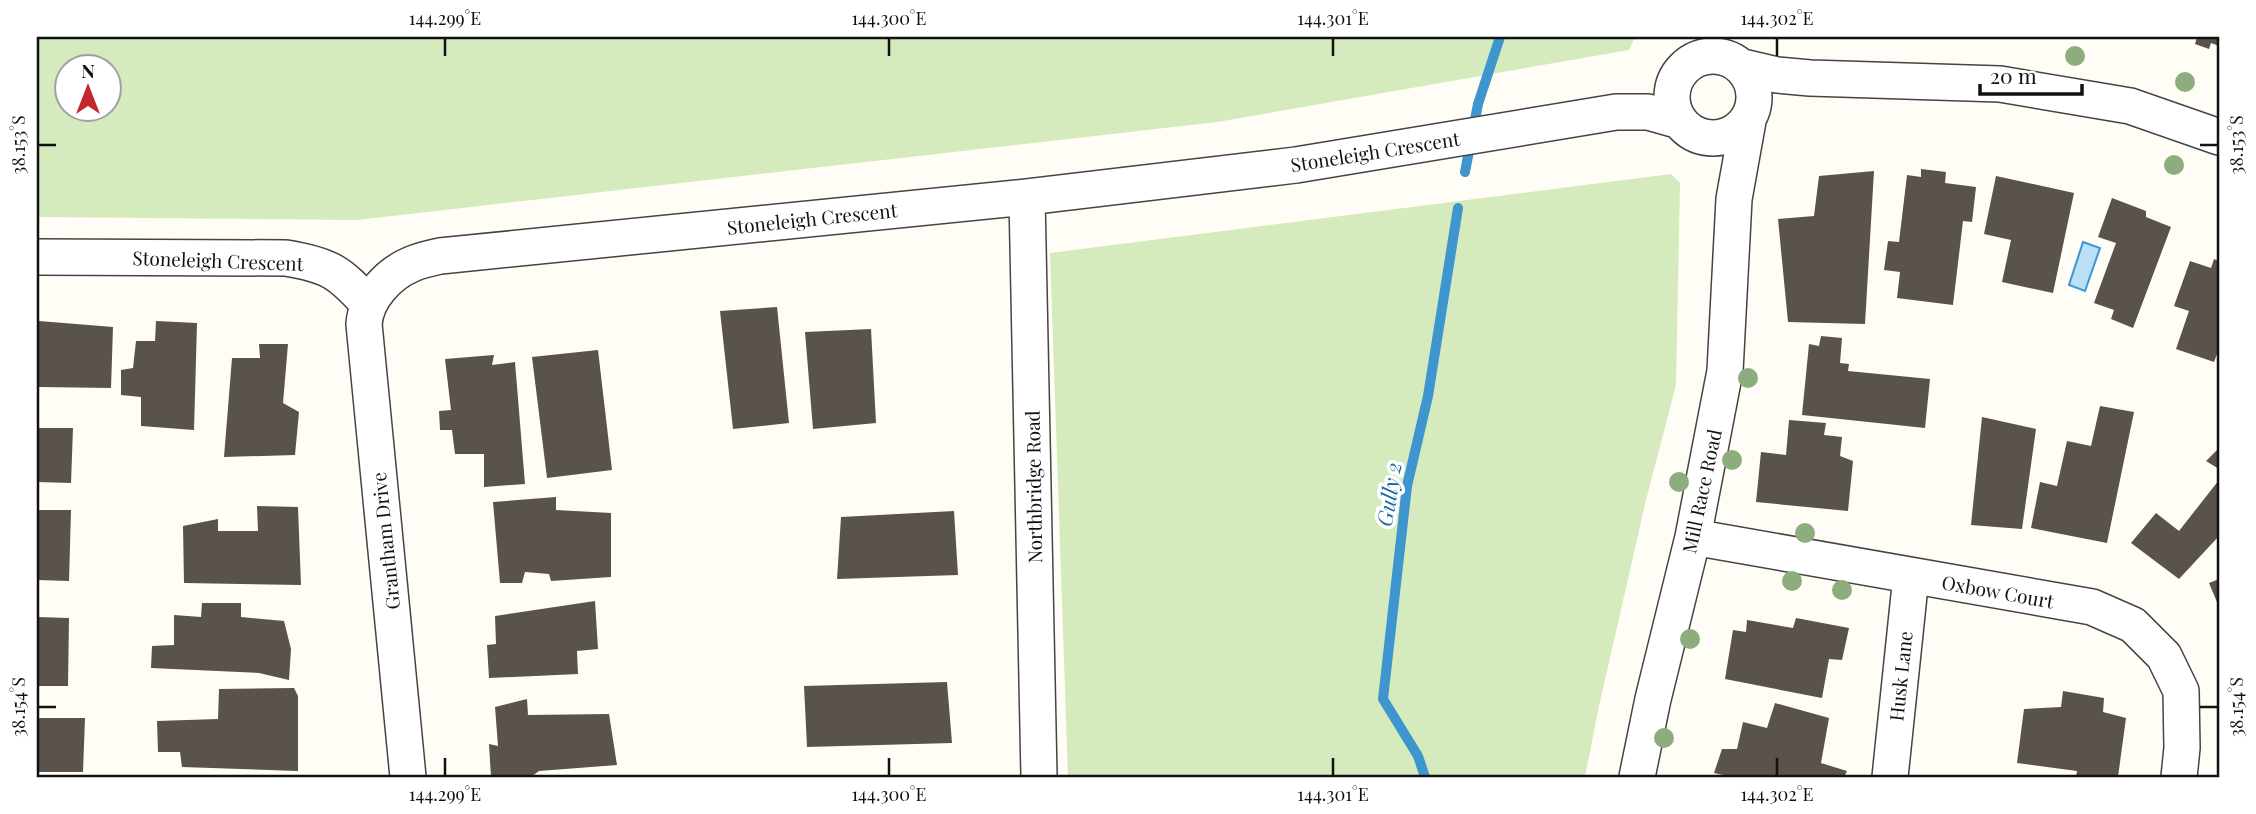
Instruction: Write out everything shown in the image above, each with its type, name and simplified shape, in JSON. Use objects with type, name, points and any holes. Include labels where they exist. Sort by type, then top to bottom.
[{"type":"street","name":"Stoneleigh Crescent","points":[[1616,112],[1654,92],[1683,60],[1724,53],[1777,75],[2000,84],[2130,106],[2219,137]]},
{"type":"street","points":[[1724,53],[1753,85],[1755,97],[1751,115]]},
{"type":"street","points":[[1683,60],[1673,86],[1672,99],[1674,111],[1690,129]]},
{"type":"street","name":"Stoneleigh Crescent","points":[[37,257],[286,258],[314,263],[332,270],[348,281],[369,304],[389,278],[413,263],[440,256],[1027,197],[1296,165],[1616,112],[1648,112],[1716,139],[1741,128],[1751,115],[1813,83],[1842,79]]},
{"type":"street","name":"Mill Race Road","points":[[1637,777],[1653,699],[1693,537],[1725,372],[1734,200],[1751,115]]},
{"type":"street","name":"Mill Race Road","points":[[1690,129],[1727,174],[1734,200]]},
{"type":"street","name":"Northbridge Road","points":[[1027,197],[1039,777]]},
{"type":"street","name":"Grantham Drive","points":[[369,304],[364,334],[408,777]]},
{"type":"street","name":"Oxbow Court","points":[[1693,537],[2092,607],[2133,625],[2164,656],[2181,691],[2182,748],[2179,777]]},
{"type":"street","name":"Husk Lane","points":[[1890,777],[1911,576]]},
{"type":"green space","points":[[37,37],[1635,37],[1629,50],[1217,122],[357,220],[37,217]]},
{"type":"green space","points":[[1671,174],[1680,183],[1676,385],[1646,500],[1585,777],[1068,777],[1050,253]]},
{"type":"water","points":[[2083,242],[2100,248],[2085,291],[2069,285]]},
{"type":"building","points":[[2197,37],[2219,37],[2219,46],[2211,43],[2209,49],[2195,44]]},
{"type":"building","points":[[1921,169],[1946,172],[1945,183],[1976,187],[1972,222],[1963,221],[1953,305],[1897,298],[1900,272],[1884,270],[1888,241],[1899,242],[1907,175],[1921,177]]},
{"type":"building","points":[[1874,171],[1865,324],[1788,322],[1778,219],[1814,216],[1819,176]]},
{"type":"building","points":[[1996,176],[2074,193],[2053,293],[2002,282],[2011,240],[1984,234]]},
{"type":"building","points":[[2112,198],[2146,211],[2146,217],[2171,227],[2133,328],[2111,319],[2114,310],[2094,303],[2116,243],[2098,237]]},
{"type":"building","points":[[2214,259],[2219,261],[2219,349],[2214,362],[2176,349],[2189,311],[2174,306],[2190,261],[2211,268]]},
{"type":"building","points":[[777,307],[789,423],[733,429],[720,311]]},
{"type":"building","points":[[39,321],[113,327],[111,388],[39,387]]},
{"type":"building","points":[[156,321],[197,323],[194,430],[141,426],[141,397],[121,395],[121,370],[133,368],[136,341],[155,341]]},
{"type":"building","points":[[871,329],[876,423],[813,429],[805,332]]},
{"type":"building","points":[[1821,336],[1842,338],[1840,363],[1849,364],[1848,371],[1930,379],[1925,428],[1802,415],[1809,344],[1819,346]]},
{"type":"building","points":[[259,344],[288,344],[283,403],[299,412],[295,455],[224,457],[232,358],[260,358]]},
{"type":"building","points":[[598,350],[612,470],[547,478],[532,357]]},
{"type":"building","points":[[494,355],[492,365],[515,362],[525,484],[484,487],[484,454],[455,454],[452,430],[440,430],[439,411],[451,410],[445,359]]},
{"type":"building","points":[[2100,406],[2134,412],[2107,543],[2031,528],[2040,482],[2057,486],[2067,441],[2091,446]]},
{"type":"building","points":[[1982,417],[2036,429],[2022,529],[1971,525]]},
{"type":"building","points":[[1789,420],[1826,423],[1824,435],[1842,437],[1840,456],[1853,461],[1848,511],[1756,502],[1761,452],[1786,455]]},
{"type":"building","points":[[37,428],[73,428],[71,483],[37,482]]},
{"type":"building","points":[[2219,448],[2219,469],[2206,461]]},
{"type":"building","points":[[2219,480],[2219,536],[2179,579],[2131,543],[2156,513],[2179,531]]},
{"type":"building","points":[[556,497],[556,510],[611,513],[611,577],[551,581],[549,574],[525,572],[522,583],[500,583],[493,502]]},
{"type":"building","points":[[257,506],[298,507],[301,585],[184,583],[183,526],[218,519],[218,531],[258,531]]},
{"type":"building","points":[[37,510],[71,510],[69,581],[37,580]]},
{"type":"building","points":[[954,511],[958,575],[837,579],[841,517]]},
{"type":"building","points":[[2219,579],[2219,607],[2209,583]]},
{"type":"building","points":[[595,601],[598,649],[577,651],[578,674],[489,678],[487,645],[496,644],[495,616]]},
{"type":"building","points":[[202,603],[241,603],[241,617],[284,621],[291,649],[289,680],[259,673],[151,668],[152,646],[174,645],[174,615],[201,617]]},
{"type":"building","points":[[37,617],[69,618],[68,686],[37,686]]},
{"type":"building","points":[[1796,618],[1849,628],[1842,660],[1829,659],[1822,698],[1725,679],[1733,630],[1746,632],[1747,620],[1793,628]]},
{"type":"building","points":[[947,682],[952,743],[807,747],[804,686]]},
{"type":"building","points":[[294,688],[298,696],[298,771],[182,767],[180,752],[158,752],[157,721],[218,719],[219,689]]},
{"type":"building","points":[[2063,691],[2104,698],[2103,712],[2126,718],[2118,777],[2076,777],[2077,771],[2017,763],[2024,709],[2061,707]]},
{"type":"building","points":[[527,699],[528,715],[609,714],[617,765],[539,771],[531,777],[491,777],[489,744],[498,746],[495,707]]},
{"type":"building","points":[[1775,703],[1829,718],[1821,763],[1847,771],[1844,777],[1732,777],[1714,773],[1722,749],[1737,749],[1743,722],[1767,728]]},
{"type":"building","points":[[37,718],[85,718],[83,772],[37,772]]},
{"type":"waterway","name":"Gully 2","points":[[1465,172],[1478,104],[1500,37]]},
{"type":"waterway","name":"Gully 2","points":[[1425,777],[1418,756],[1383,699],[1407,486],[1428,396],[1458,208]]}]
